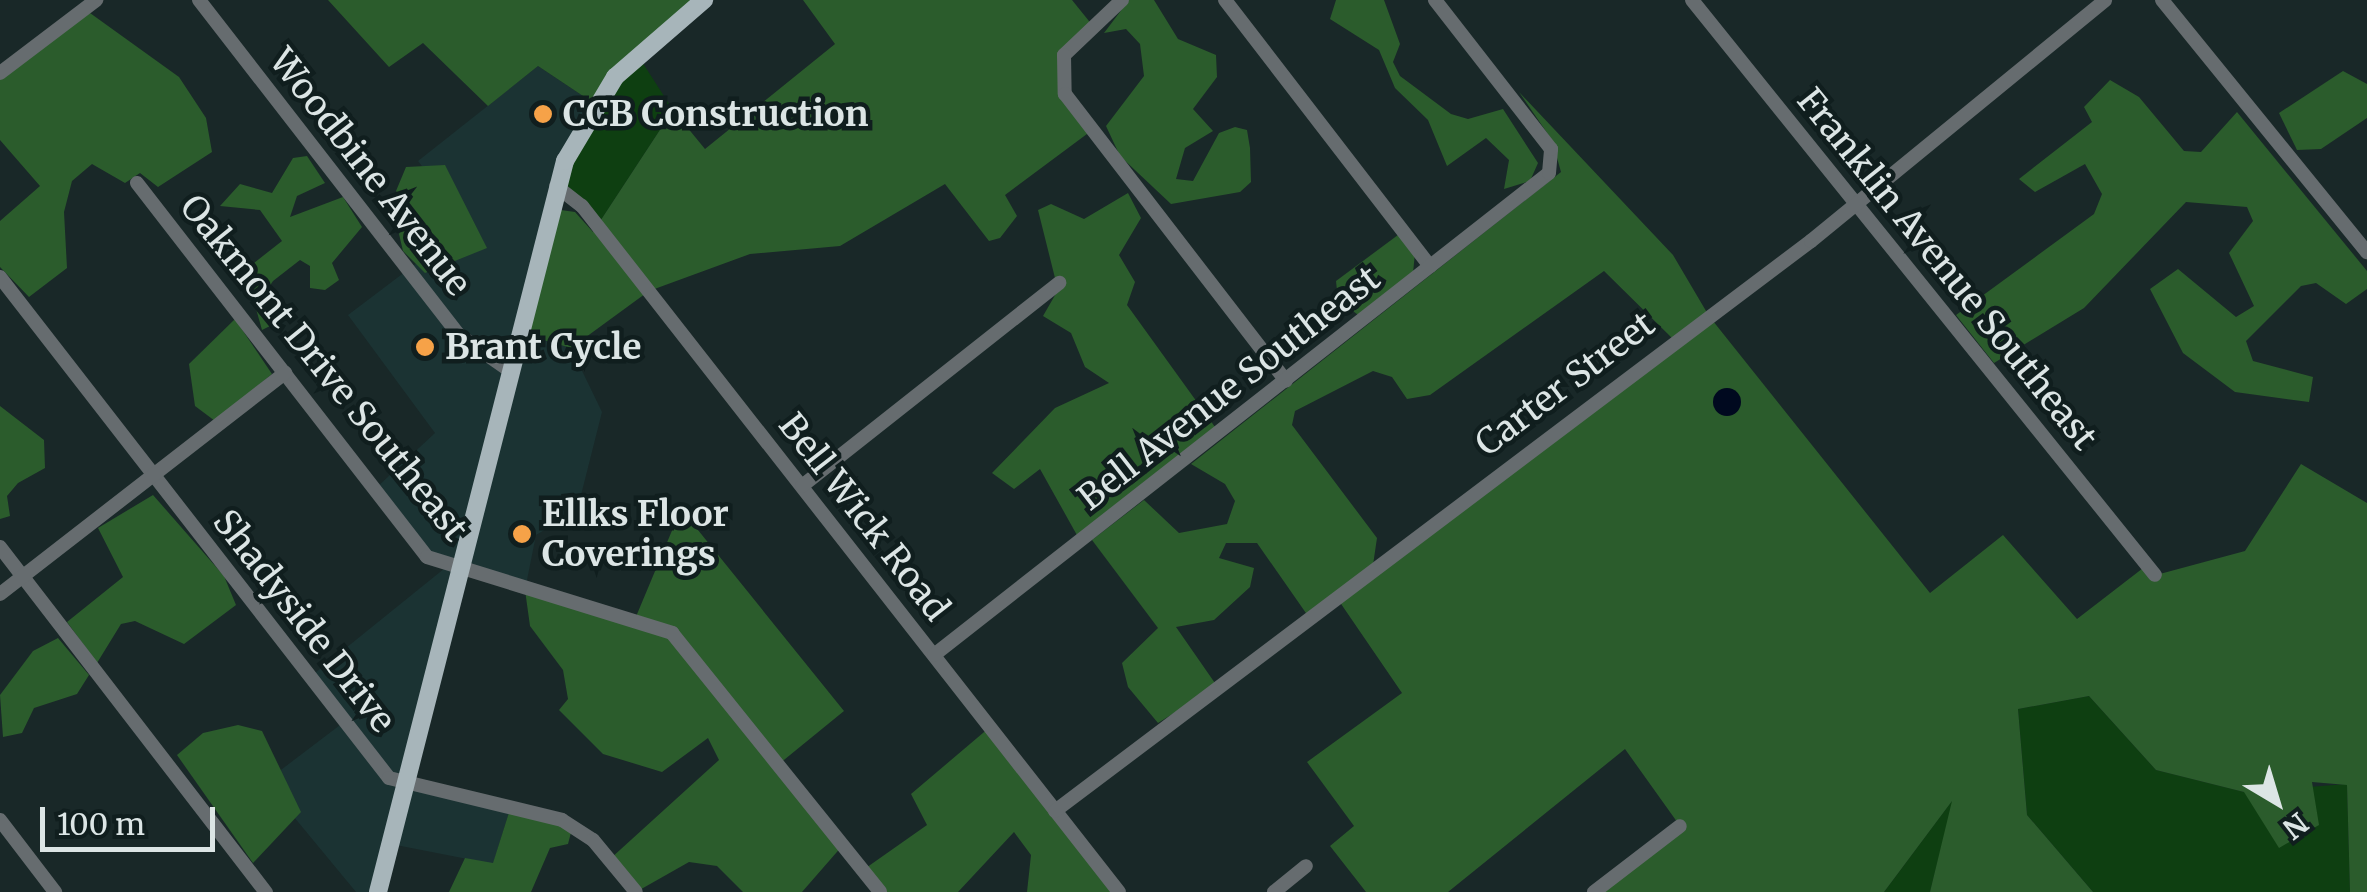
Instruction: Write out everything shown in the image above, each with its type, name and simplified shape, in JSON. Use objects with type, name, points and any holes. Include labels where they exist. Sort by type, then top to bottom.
[{"type":"main road","points":[[378,892],[506,368],[556,186],[615,78],[704,0]]},
{"type":"street","points":[[0,73],[96,0]]},
{"type":"street","name":"Woodbine Avenue","points":[[199,0],[459,335],[506,368]]},
{"type":"street","points":[[1122,0],[1070,47],[1059,74],[1071,105],[1286,380]]},
{"type":"street","points":[[1225,0],[1430,266]]},
{"type":"street","name":"Bell Avenue Southeast","points":[[934,655],[1430,266],[1554,162],[1434,0]]},
{"type":"street","name":"Franklin Avenue Southeast","points":[[1692,0],[2155,576]]},
{"type":"street","name":"Carter Street","points":[[1056,811],[1857,203],[2105,0]]},
{"type":"street","points":[[2162,0],[2367,252]]},
{"type":"street","name":"Oakmont Drive Southeast","points":[[137,183],[427,557],[455,571],[672,633],[880,892]]},
{"type":"street","name":"Bell Wick Road","points":[[556,186],[582,206],[1119,892]]},
{"type":"street","name":"Shadyside Drive","points":[[0,276],[389,778],[562,820],[636,892]]},
{"type":"street","points":[[802,486],[1059,283]]},
{"type":"street","points":[[0,594],[285,373]]},
{"type":"street","points":[[0,548],[266,892]]},
{"type":"street","points":[[0,820],[56,892]]},
{"type":"street","points":[[1594,892],[1680,826]]},
{"type":"street","points":[[1274,892],[1306,866]]},
{"type":"shaded area","points":[[538,66],[595,104],[515,332],[571,348],[602,412],[577,511],[536,535],[525,590],[456,571],[405,781],[511,806],[493,864],[391,844],[378,892],[356,892],[265,782],[344,722],[310,677],[445,568],[375,489],[435,433],[348,315],[467,225],[418,161]]},
{"type":"shaded area","points":[[1727,388],[1737,392],[1741,402],[1737,412],[1727,416],[1717,412],[1713,402],[1717,392]]},
{"type":"green space","points":[[328,0],[704,0],[595,104],[538,66],[488,106],[423,43],[389,67]]},
{"type":"green space","points":[[803,0],[1072,0],[1093,26],[1060,68],[1091,131],[1005,195],[1017,216],[1000,238],[989,241],[945,184],[840,246],[750,254],[649,291],[571,348],[515,332],[547,208],[575,212],[593,232],[673,110],[705,149],[835,44]]},
{"type":"green space","points":[[1129,0],[1154,0],[1178,39],[1216,55],[1217,77],[1193,109],[1213,131],[1185,148],[1176,179],[1193,181],[1219,133],[1235,127],[1247,130],[1250,148],[1251,182],[1240,192],[1171,204],[1120,156],[1106,126],[1144,76],[1140,44],[1126,29],[1104,33]]},
{"type":"green space","points":[[1336,0],[1384,0],[1400,44],[1393,62],[1400,76],[1451,114],[1468,119],[1503,109],[1538,163],[1530,181],[1504,189],[1509,160],[1486,138],[1447,166],[1428,120],[1395,88],[1379,50],[1330,19]]},
{"type":"green space","points":[[90,13],[179,77],[206,118],[212,152],[158,187],[140,173],[125,183],[92,164],[72,181],[64,212],[67,268],[29,297],[0,267],[0,221],[40,186],[0,140],[0,76]]},
{"type":"green space","points":[[637,54],[673,110],[597,226],[564,190],[565,161]]},
{"type":"green space","points":[[2343,71],[2367,84],[2367,118],[2321,149],[2297,150],[2279,113]]},
{"type":"green space","points":[[2110,80],[2139,97],[2184,151],[2201,152],[2237,112],[2367,271],[2367,289],[2346,304],[2316,283],[2301,286],[2246,341],[2253,361],[2313,377],[2309,402],[2235,392],[2183,353],[2150,289],[2178,269],[2236,317],[2254,306],[2229,253],[2253,221],[2247,207],[2186,202],[2084,308],[1994,363],[1956,315],[2094,214],[2102,194],[2085,164],[2035,192],[2019,179],[2092,122],[2084,107]]},
{"type":"green space","points":[[1519,92],[1673,255],[1709,316],[1930,593],[2003,535],[2077,619],[2147,565],[2156,575],[2245,551],[2301,464],[2367,503],[2367,892],[2350,892],[2347,785],[2312,782],[2319,825],[2279,848],[2244,792],[2156,770],[2089,696],[2018,709],[2027,815],[2093,892],[1930,892],[1952,801],[1884,892],[1594,892],[1680,826],[1625,749],[1448,892],[1366,892],[1330,846],[1354,826],[1307,762],[1402,693],[1337,598],[1674,340],[1604,271],[1430,395],[1407,399],[1392,377],[1373,371],[1295,411],[1292,425],[1377,538],[1373,565],[1308,616],[1257,543],[1226,543],[1219,558],[1254,568],[1250,587],[1214,620],[1176,627],[1217,686],[1158,723],[1128,687],[1122,663],[1158,628],[1092,540],[1144,500],[1179,533],[1227,524],[1235,501],[1225,484],[1191,464],[1561,172],[1552,140]]},
{"type":"green space","points":[[307,156],[325,183],[297,196],[290,217],[343,197],[362,227],[332,263],[339,280],[325,290],[310,288],[310,266],[300,260],[273,281],[265,293],[270,326],[262,330],[245,270],[282,241],[260,210],[220,206],[240,184],[272,193],[293,158]]},
{"type":"green space","points":[[445,165],[487,248],[425,273],[403,251],[399,234],[411,212],[396,191],[406,167]]},
{"type":"green space","points":[[1128,193],[1141,218],[1119,255],[1135,282],[1127,305],[1215,427],[1078,537],[1040,469],[1014,489],[992,473],[1055,408],[1109,383],[1085,367],[1071,333],[1043,316],[1058,290],[1038,210],[1051,204],[1084,219]]},
{"type":"green space","points":[[1402,232],[1415,253],[1413,273],[1361,317],[1338,300],[1336,281]]},
{"type":"green space","points":[[235,319],[272,374],[215,421],[195,406],[189,364]]},
{"type":"green space","points":[[0,406],[44,440],[45,468],[18,483],[7,496],[10,516],[0,519]]},
{"type":"green space","points":[[153,495],[224,576],[236,605],[184,644],[135,621],[121,624],[97,663],[67,622],[123,577],[98,528]]},
{"type":"green space","points":[[681,509],[844,711],[779,764],[843,845],[802,892],[743,892],[717,866],[689,862],[636,892],[610,859],[719,760],[708,738],[662,772],[603,754],[559,710],[568,699],[563,670],[530,626],[525,590],[635,619]]},
{"type":"green space","points":[[58,638],[89,675],[77,694],[34,708],[22,733],[3,737],[0,695],[33,651]]},
{"type":"green space","points":[[2089,696],[2156,770],[2244,792],[2347,784],[2350,892],[2093,892],[2027,815],[2018,709]]},
{"type":"green space","points":[[238,725],[262,731],[301,812],[253,863],[177,755],[203,733]]},
{"type":"green space","points":[[990,727],[1119,892],[1027,892],[1031,855],[1014,832],[958,892],[880,892],[863,870],[927,825],[911,794]]},
{"type":"green space","points":[[1954,798],[1930,892],[1884,892]]},
{"type":"green space","points":[[511,806],[573,825],[568,844],[550,848],[531,892],[449,892],[465,858],[493,863]]},
{"type":"place","name":"CCB Construction","points":[[543,114]]},
{"type":"place","name":"Brant Cycle","points":[[425,347]]},
{"type":"place","name":"Ellks Floor Coverings","points":[[522,534]]}]
